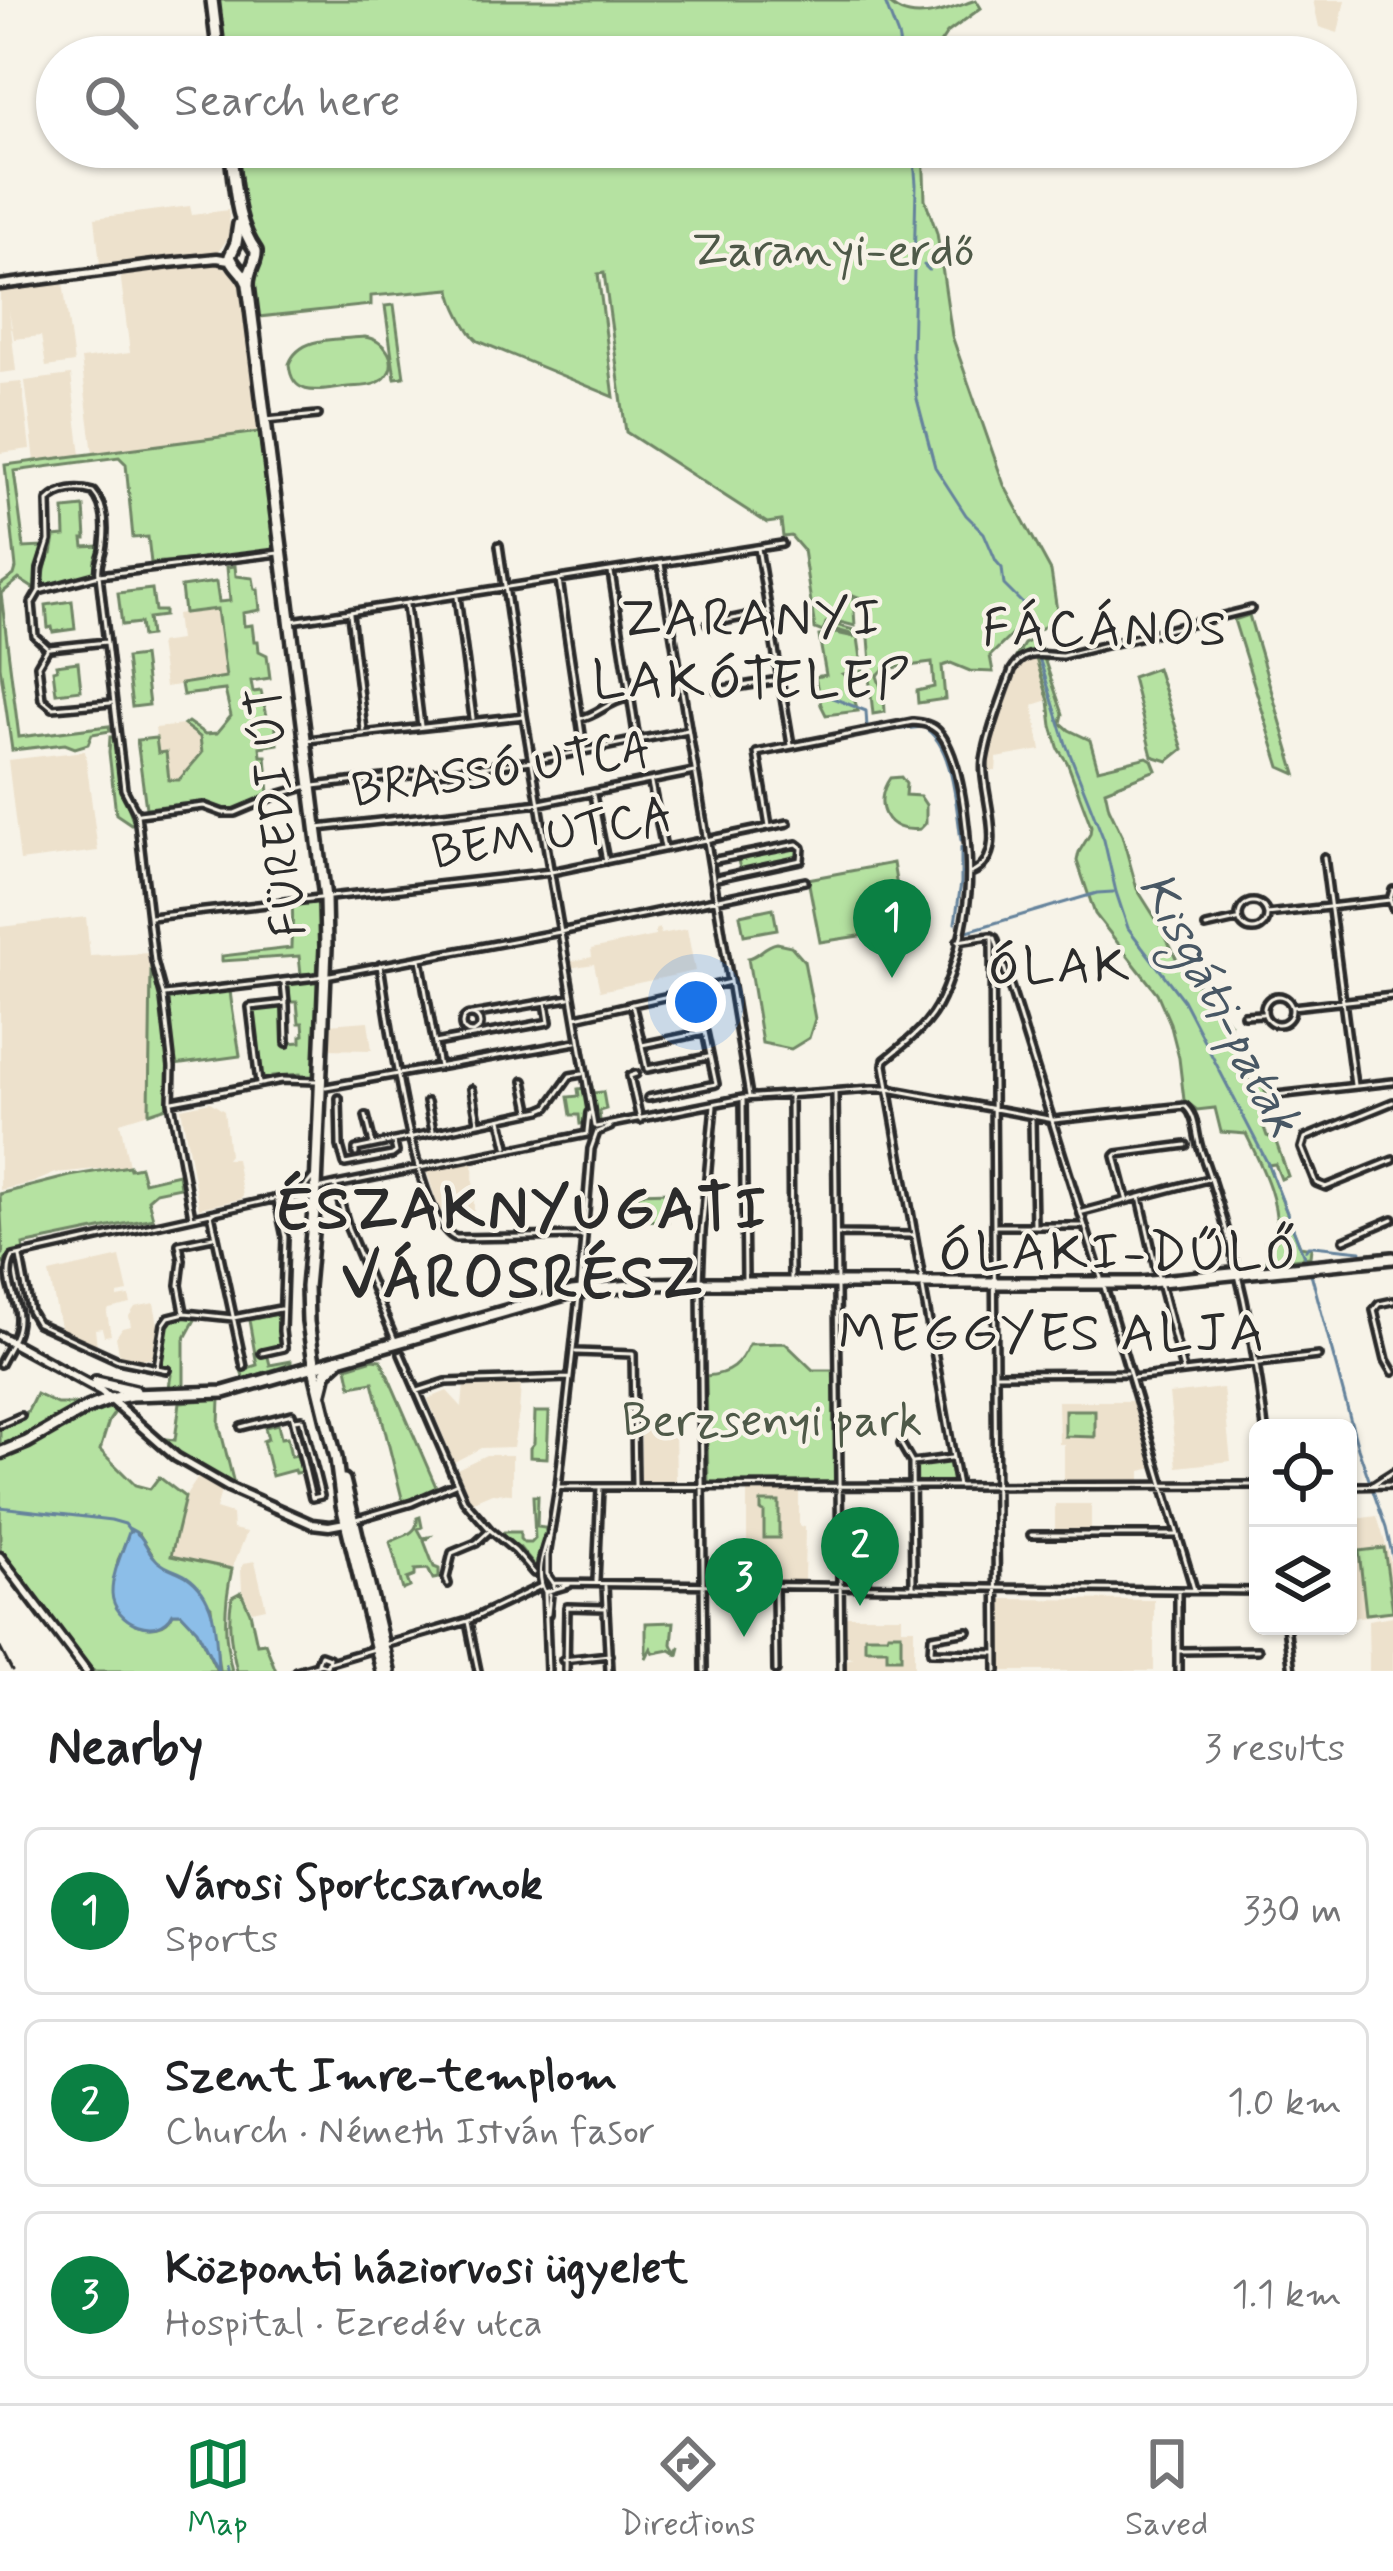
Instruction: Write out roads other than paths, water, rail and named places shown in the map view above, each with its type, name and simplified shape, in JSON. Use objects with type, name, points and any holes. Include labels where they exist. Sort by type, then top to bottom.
[{"type":"main road","points":[[212,0],[216,36]]},
{"type":"main road","name":"FÜREDI ÚT","points":[[233,168],[239,255],[248,285],[325,898],[317,1171],[307,1288],[320,1395]]},
{"type":"main road","points":[[0,1453],[110,1399],[224,1392],[557,1295],[607,1287],[1160,1282],[1393,1258]]},
{"type":"main road","points":[[310,1334],[321,1350],[342,1358]]},
{"type":"main road","points":[[284,1376],[301,1361],[310,1334]]},
{"type":"main road","points":[[342,1358],[326,1372],[320,1395],[349,1522]]},
{"type":"main road","points":[[284,1376],[305,1379],[320,1395]]},
{"type":"main road","points":[[85,1409],[94,1399],[94,1384],[164,1395]]},
{"type":"main road","points":[[126,1413],[125,1401],[131,1396]]},
{"type":"main road","points":[[335,1458],[343,1474],[352,1537],[385,1667]]},
{"type":"main road","points":[[352,1537],[365,1517]]},
{"type":"main road","points":[[329,1526],[352,1537]]},
{"type":"street","points":[[0,285],[239,255]]},
{"type":"street","points":[[264,420],[318,415]]},
{"type":"street","points":[[106,642],[49,648],[35,636],[32,603],[49,541],[47,504],[61,492],[91,491],[101,501],[104,549],[98,561],[99,575],[124,789],[137,814],[155,969],[164,995],[171,1102],[192,1217]]},
{"type":"street","points":[[290,622],[782,544]]},
{"type":"street","points":[[499,545],[592,1131],[574,1352],[558,1486],[544,1556],[548,1671]]},
{"type":"street","points":[[758,548],[791,747]]},
{"type":"street","points":[[39,591],[99,575],[282,553]]},
{"type":"street","points":[[662,564],[709,839],[746,1098],[745,1283]]},
{"type":"street","points":[[610,570],[637,740]]},
{"type":"street","points":[[558,578],[584,750]]},
{"type":"street","points":[[457,595],[473,722]]},
{"type":"street","points":[[406,603],[422,727]]},
{"type":"street","points":[[969,873],[978,871],[984,862],[992,828],[983,774],[985,756],[1017,662],[1037,654],[1062,656],[1251,609]]},
{"type":"street","points":[[708,624],[769,612]]},
{"type":"street","points":[[350,613],[364,734]]},
{"type":"street","points":[[49,648],[38,665],[41,699],[53,709],[113,702]]},
{"type":"street","points":[[717,690],[781,679]]},
{"type":"street","points":[[579,719],[596,716],[614,700],[629,698]]},
{"type":"street","points":[[306,741],[524,716]]},
{"type":"street","points":[[770,826],[757,753],[913,722],[935,728],[944,740],[966,826],[966,907],[934,1013],[884,1062],[958,1486]]},
{"type":"street","points":[[137,814],[198,806],[235,813],[292,789],[532,761],[688,730]]},
{"type":"street","name":"BRASSÓ UTCA","points":[[316,828],[540,803],[695,772]]},
{"type":"street","points":[[651,781],[664,848]]},
{"type":"street","points":[[592,794],[606,861]]},
{"type":"street","name":"BEM UTCA","points":[[149,917],[550,872],[788,823]]},
{"type":"street","points":[[712,860],[797,844],[802,848],[801,860],[715,878]]},
{"type":"street","points":[[1324,857],[1354,1085]]},
{"type":"street","points":[[164,995],[325,976],[805,881]]},
{"type":"street","points":[[1393,890],[1393,908]]},
{"type":"street","points":[[1267,914],[1390,900]]},
{"type":"street","points":[[1248,903],[1262,905],[1267,914],[1264,926],[1256,931],[1243,927],[1239,919],[1240,909],[1248,903]]},
{"type":"street","points":[[1206,927],[1239,919]]},
{"type":"street","points":[[958,941],[992,936],[997,940],[1194,1590]]},
{"type":"street","points":[[992,936],[997,1671]]},
{"type":"street","points":[[419,957],[439,1066]]},
{"type":"street","points":[[380,965],[417,1168],[444,1231],[449,1236],[487,1238],[584,1236]]},
{"type":"street","points":[[284,981],[287,1043]]},
{"type":"street","points":[[574,1017],[731,982]]},
{"type":"street","points":[[1275,995],[1288,999],[1292,1007],[1288,1020],[1280,1024],[1271,1023],[1264,1014],[1264,1004],[1275,995]]},
{"type":"street","points":[[1292,1007],[1393,996]]},
{"type":"street","points":[[458,1037],[465,1018],[472,1015],[571,998]]},
{"type":"street","points":[[434,1042],[478,1029],[549,1022],[546,1002]]},
{"type":"street","points":[[259,1083],[250,1007],[286,1003]]},
{"type":"street","points":[[632,1004],[647,1069],[710,1056]]},
{"type":"street","points":[[478,1029],[482,1013]]},
{"type":"street","points":[[1244,1016],[1264,1014]]},
{"type":"street","points":[[472,1015],[478,1029]]},
{"type":"street","points":[[463,1026],[478,1029]]},
{"type":"street","points":[[458,1037],[478,1029]]},
{"type":"street","points":[[642,1045],[705,1032],[716,1084],[648,1098]]},
{"type":"street","points":[[171,1102],[259,1083],[293,1079],[319,1085],[578,1042]]},
{"type":"street","points":[[356,1154],[373,1145],[548,1106],[570,1076],[584,1073]]},
{"type":"street","points":[[636,1074],[630,1076],[640,1120]]},
{"type":"street","points":[[524,1081],[530,1112]]},
{"type":"street","points":[[1276,1095],[1391,1082],[1393,1093]]},
{"type":"street","points":[[2,1271],[8,1260],[20,1255],[746,1098],[888,1089],[1054,1120],[1178,1105],[1193,1114],[1211,1178],[1257,1362],[1263,1419]]},
{"type":"street","points":[[472,1090],[478,1123]]},
{"type":"street","points":[[835,1091],[841,1671]]},
{"type":"street","points":[[790,1094],[791,1283]]},
{"type":"street","points":[[339,1098],[345,1164],[392,1155],[394,1141]]},
{"type":"street","points":[[428,1102],[434,1132]]},
{"type":"street","points":[[1393,1102],[1305,1138],[1302,1148],[1316,1183],[1326,1187],[1393,1160]]},
{"type":"street","points":[[704,1671],[700,1283],[714,1104]]},
{"type":"street","points":[[367,1116],[373,1145]]},
{"type":"street","points":[[1032,1116],[1034,1226]]},
{"type":"street","points":[[501,1118],[507,1149]]},
{"type":"street","points":[[1126,1200],[1117,1154],[1186,1145]]},
{"type":"street","points":[[299,1193],[317,1171],[336,1185]]},
{"type":"street","points":[[1082,1212],[1211,1178]]},
{"type":"street","points":[[336,1185],[348,1228],[396,1341]]},
{"type":"street","points":[[1140,1197],[1184,1371]]},
{"type":"street","points":[[262,1353],[284,1348],[285,1237],[277,1198]]},
{"type":"street","points":[[211,1213],[244,1366]]},
{"type":"street","points":[[1344,1240],[1393,1219]]},
{"type":"street","points":[[994,1226],[1085,1226]]},
{"type":"street","points":[[836,1234],[914,1235]]},
{"type":"street","points":[[184,1313],[179,1244],[215,1236]]},
{"type":"street","points":[[20,1255],[33,1318],[45,1329],[118,1360],[166,1370]]},
{"type":"street","points":[[581,1275],[590,1284],[607,1287]]},
{"type":"street","points":[[0,1364],[18,1322],[3,1285]]},
{"type":"street","points":[[557,1295],[572,1299],[578,1311]]},
{"type":"street","points":[[1393,1301],[1373,1310],[1393,1372]]},
{"type":"street","points":[[156,1368],[169,1317],[184,1313],[232,1318],[283,1309]]},
{"type":"street","points":[[0,1336],[107,1390],[110,1399],[176,1457],[312,1525],[349,1522],[457,1483]]},
{"type":"street","points":[[409,1337],[401,1354],[470,1508],[534,1573]]},
{"type":"street","points":[[384,1345],[401,1354]]},
{"type":"street","points":[[574,1352],[633,1354],[635,1486]]},
{"type":"street","points":[[995,1374],[1130,1376],[1318,1356]]},
{"type":"street","points":[[417,1391],[440,1384],[571,1378]]},
{"type":"street","points":[[440,1384],[440,1391]]},
{"type":"street","points":[[241,1427],[292,1414],[312,1498],[321,1496],[302,1419],[294,1420]]},
{"type":"street","points":[[0,1425],[21,1416]]},
{"type":"street","points":[[901,1444],[912,1463],[914,1588]]},
{"type":"street","points":[[912,1463],[953,1457]]},
{"type":"street","points":[[306,1474],[315,1472]]},
{"type":"street","points":[[1357,1486],[1393,1484],[1391,1474],[1370,1485]]},
{"type":"street","points":[[558,1486],[1249,1485]]},
{"type":"street","points":[[596,1584],[601,1486]]},
{"type":"street","points":[[329,1526],[339,1518],[342,1505]]},
{"type":"street","points":[[448,1584],[452,1553],[481,1541],[490,1530]]},
{"type":"street","points":[[1031,1534],[1177,1535]]},
{"type":"street","points":[[0,1557],[86,1671]]},
{"type":"street","points":[[329,1660],[468,1621],[547,1587],[577,1584],[1249,1591]]},
{"type":"street","points":[[605,1584],[609,1671]]},
{"type":"street","points":[[775,1586],[776,1671]]},
{"type":"street","points":[[1178,1590],[1178,1671]]},
{"type":"street","points":[[566,1671],[567,1606],[606,1608]]},
{"type":"street","points":[[468,1621],[478,1671]]},
{"type":"street","points":[[362,1652],[378,1630],[399,1640]]},
{"type":"street","points":[[968,1631],[932,1637],[931,1652],[997,1652]]},
{"type":"street","points":[[1287,1635],[1292,1671]]},
{"type":"street","points":[[362,1652],[374,1655],[385,1667],[399,1640]]},
{"type":"street","points":[[1178,1651],[1258,1651]]},
{"type":"street","points":[[319,1663],[322,1655],[329,1660]]},
{"type":"street","points":[[564,1660],[608,1655]]},
{"type":"street","points":[[296,1671],[319,1663],[327,1666],[329,1660]]},
{"type":"water","points":[[130,1529],[157,1560],[186,1576],[204,1595],[213,1619],[218,1671],[197,1630],[181,1613],[148,1627],[128,1620],[114,1604],[114,1577]]},
{"type":"waterway","name":"Kisgáti-patak","points":[[884,0],[898,36]]},
{"type":"waterway","name":"Kisgáti-patak","points":[[915,168],[912,356],[917,399],[935,467],[966,515],[984,533],[1002,568],[1004,585],[1022,603],[1066,744],[1104,840],[1128,928],[1183,1000],[1268,1164],[1312,1277],[1393,1558]]},
{"type":"waterway","points":[[924,265],[929,270]]},
{"type":"waterway","points":[[825,695],[866,711],[867,728]]},
{"type":"waterway","points":[[893,730],[923,727],[941,747],[952,778],[961,840]]},
{"type":"waterway","points":[[955,923],[961,847]]},
{"type":"waterway","points":[[964,932],[1113,892]]},
{"type":"waterway","points":[[1306,1250],[1313,1246],[1361,1251]]},
{"type":"waterway","points":[[0,1507],[111,1520],[125,1524],[131,1532]]},
{"type":"waterway","points":[[226,1665],[227,1669]]},
{"type":"railway","points":[[0,1648],[12,1671]]},
{"type":"place","name":"Városi Sportcsarnok","points":[[892,978]]},
{"type":"place","name":"Szent Imre-templom","points":[[860,1606]]},
{"type":"place","name":"Központi háziorvosi ügyelet","points":[[744,1637]]},
{"type":"district","name":"FÁCÁNOS","points":[[1106,627]]},
{"type":"district","name":"ZARANYI LAKÓTELEP","points":[[752,647]]},
{"type":"district","name":"ÓLAK","points":[[1060,964]]},
{"type":"district","name":"ÉSZAKNYUGATI VÁROSRÉSZ","points":[[523,1242]]},
{"type":"district","name":"ÓLAKI-DŰLŐ","points":[[1121,1250]]},
{"type":"district","name":"MEGGYES ALJA","points":[[1053,1331]]},
{"type":"park label","name":"Zaranyi-erdő","points":[[833,248]]},
{"type":"park label","name":"Berzsenyi park","points":[[772,1418]]}]
